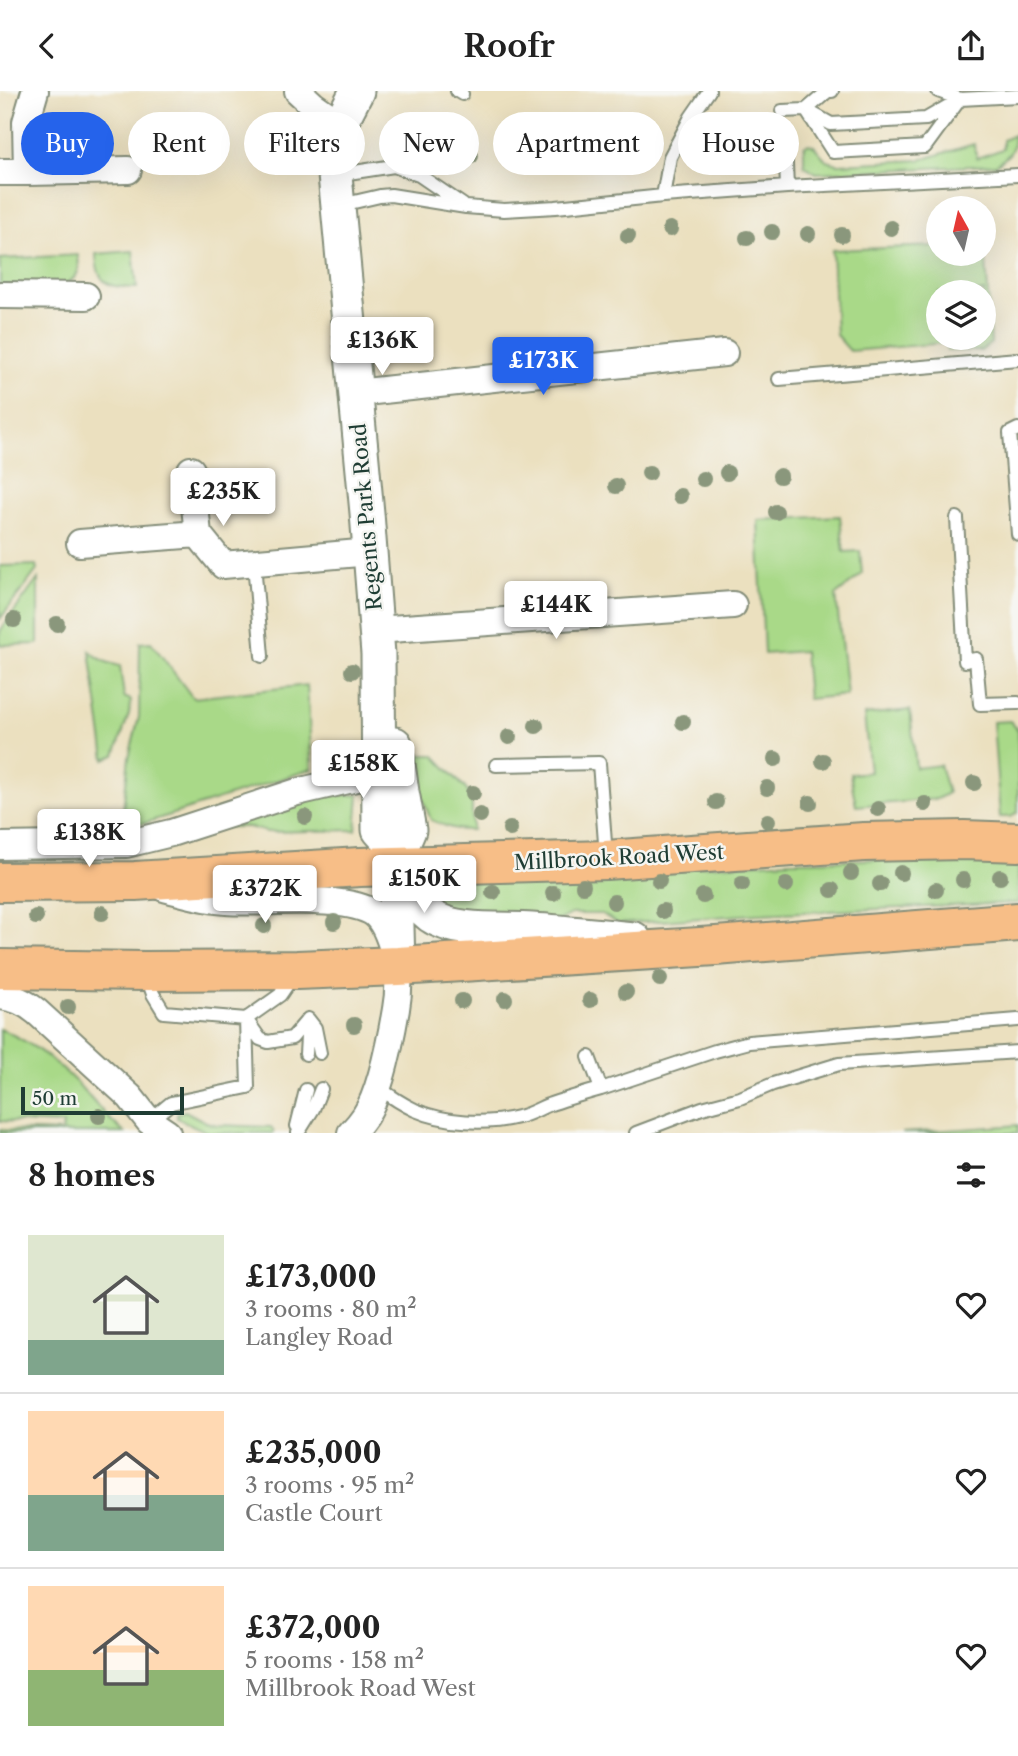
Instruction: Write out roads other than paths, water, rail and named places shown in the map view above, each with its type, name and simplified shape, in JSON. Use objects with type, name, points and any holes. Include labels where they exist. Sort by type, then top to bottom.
[{"type":"highway","name":"Millbrook Road West","points":[[0,882],[135,881],[395,857],[606,860],[864,842],[1018,842]]},
{"type":"highway","points":[[0,969],[145,971],[398,966],[716,946],[1018,922]]},
{"type":"street","points":[[29,112],[35,91]]},
{"type":"street","name":"Regents Park Road","points":[[346,112],[357,91]]},
{"type":"street","points":[[302,93],[325,112]]},
{"type":"street","points":[[114,170],[128,170]]},
{"type":"street","points":[[0,172],[21,172]]},
{"type":"street","name":"Regents Park Road","points":[[337,175],[336,191],[377,642],[379,830],[395,857]]},
{"type":"street","points":[[0,295],[86,296]]},
{"type":"street","points":[[356,393],[724,353]]},
{"type":"street","points":[[191,470],[198,534],[223,565],[370,552]]},
{"type":"street","points":[[80,544],[198,534]]},
{"type":"street","points":[[377,642],[733,605]]},
{"type":"street","name":"Regents Park Road","points":[[377,642],[409,830],[395,857]]},
{"type":"street","points":[[0,846],[126,844],[171,833],[297,792],[378,773]]},
{"type":"street","points":[[395,857],[421,907],[432,917],[452,924],[716,946]]},
{"type":"street","points":[[395,857],[398,966]]},
{"type":"street","name":"Millbrook Road West","points":[[135,881],[200,898],[224,901],[347,904],[370,911],[384,925],[398,966],[397,1002],[378,1087],[366,1115],[351,1133]]},
{"type":"street","points":[[0,996],[26,1003],[45,1018],[130,1097],[158,1127]]},
{"type":"lane","points":[[663,196],[670,157],[691,117],[709,91]]},
{"type":"lane","points":[[806,110],[815,91]]},
{"type":"lane","points":[[806,110],[828,91],[832,91]]},
{"type":"lane","points":[[938,91],[956,95],[1018,96]]},
{"type":"lane","points":[[806,110],[833,152],[925,147],[956,95]]},
{"type":"lane","points":[[782,111],[806,110],[831,124],[926,119],[956,95]]},
{"type":"lane","points":[[336,191],[394,166],[419,175],[466,207]]},
{"type":"lane","points":[[786,175],[787,187]]},
{"type":"lane","points":[[336,191],[391,195],[504,210],[787,187],[1018,175]]},
{"type":"lane","points":[[779,379],[1018,359]]},
{"type":"lane","points":[[1018,429],[1010,433],[1018,534]]},
{"type":"lane","points":[[957,518],[965,661],[976,659],[980,704],[1018,703]]},
{"type":"lane","points":[[254,563],[262,656]]},
{"type":"lane","points":[[496,765],[599,763],[606,860]]},
{"type":"lane","points":[[145,971],[153,994],[164,1012],[246,1019],[280,995],[297,969]]},
{"type":"lane","points":[[246,1019],[260,1039],[268,1042],[292,1038],[308,1020]]},
{"type":"lane","points":[[158,1127],[171,1103],[248,1087],[246,1019]]},
{"type":"lane","points":[[308,1020],[315,1028],[320,1053]]},
{"type":"lane","points":[[306,1054],[308,1020]]},
{"type":"lane","points":[[378,1087],[397,1101],[426,1114],[481,1122],[520,1117],[749,1042],[1018,1020]]},
{"type":"lane","points":[[636,1133],[702,1108],[839,1064],[1018,1052]]},
{"type":"lane","points":[[589,1057],[600,1089]]},
{"type":"lane","points":[[296,1133],[313,1109],[321,1089]]},
{"type":"lane","points":[[296,1133],[306,1090]]}]
